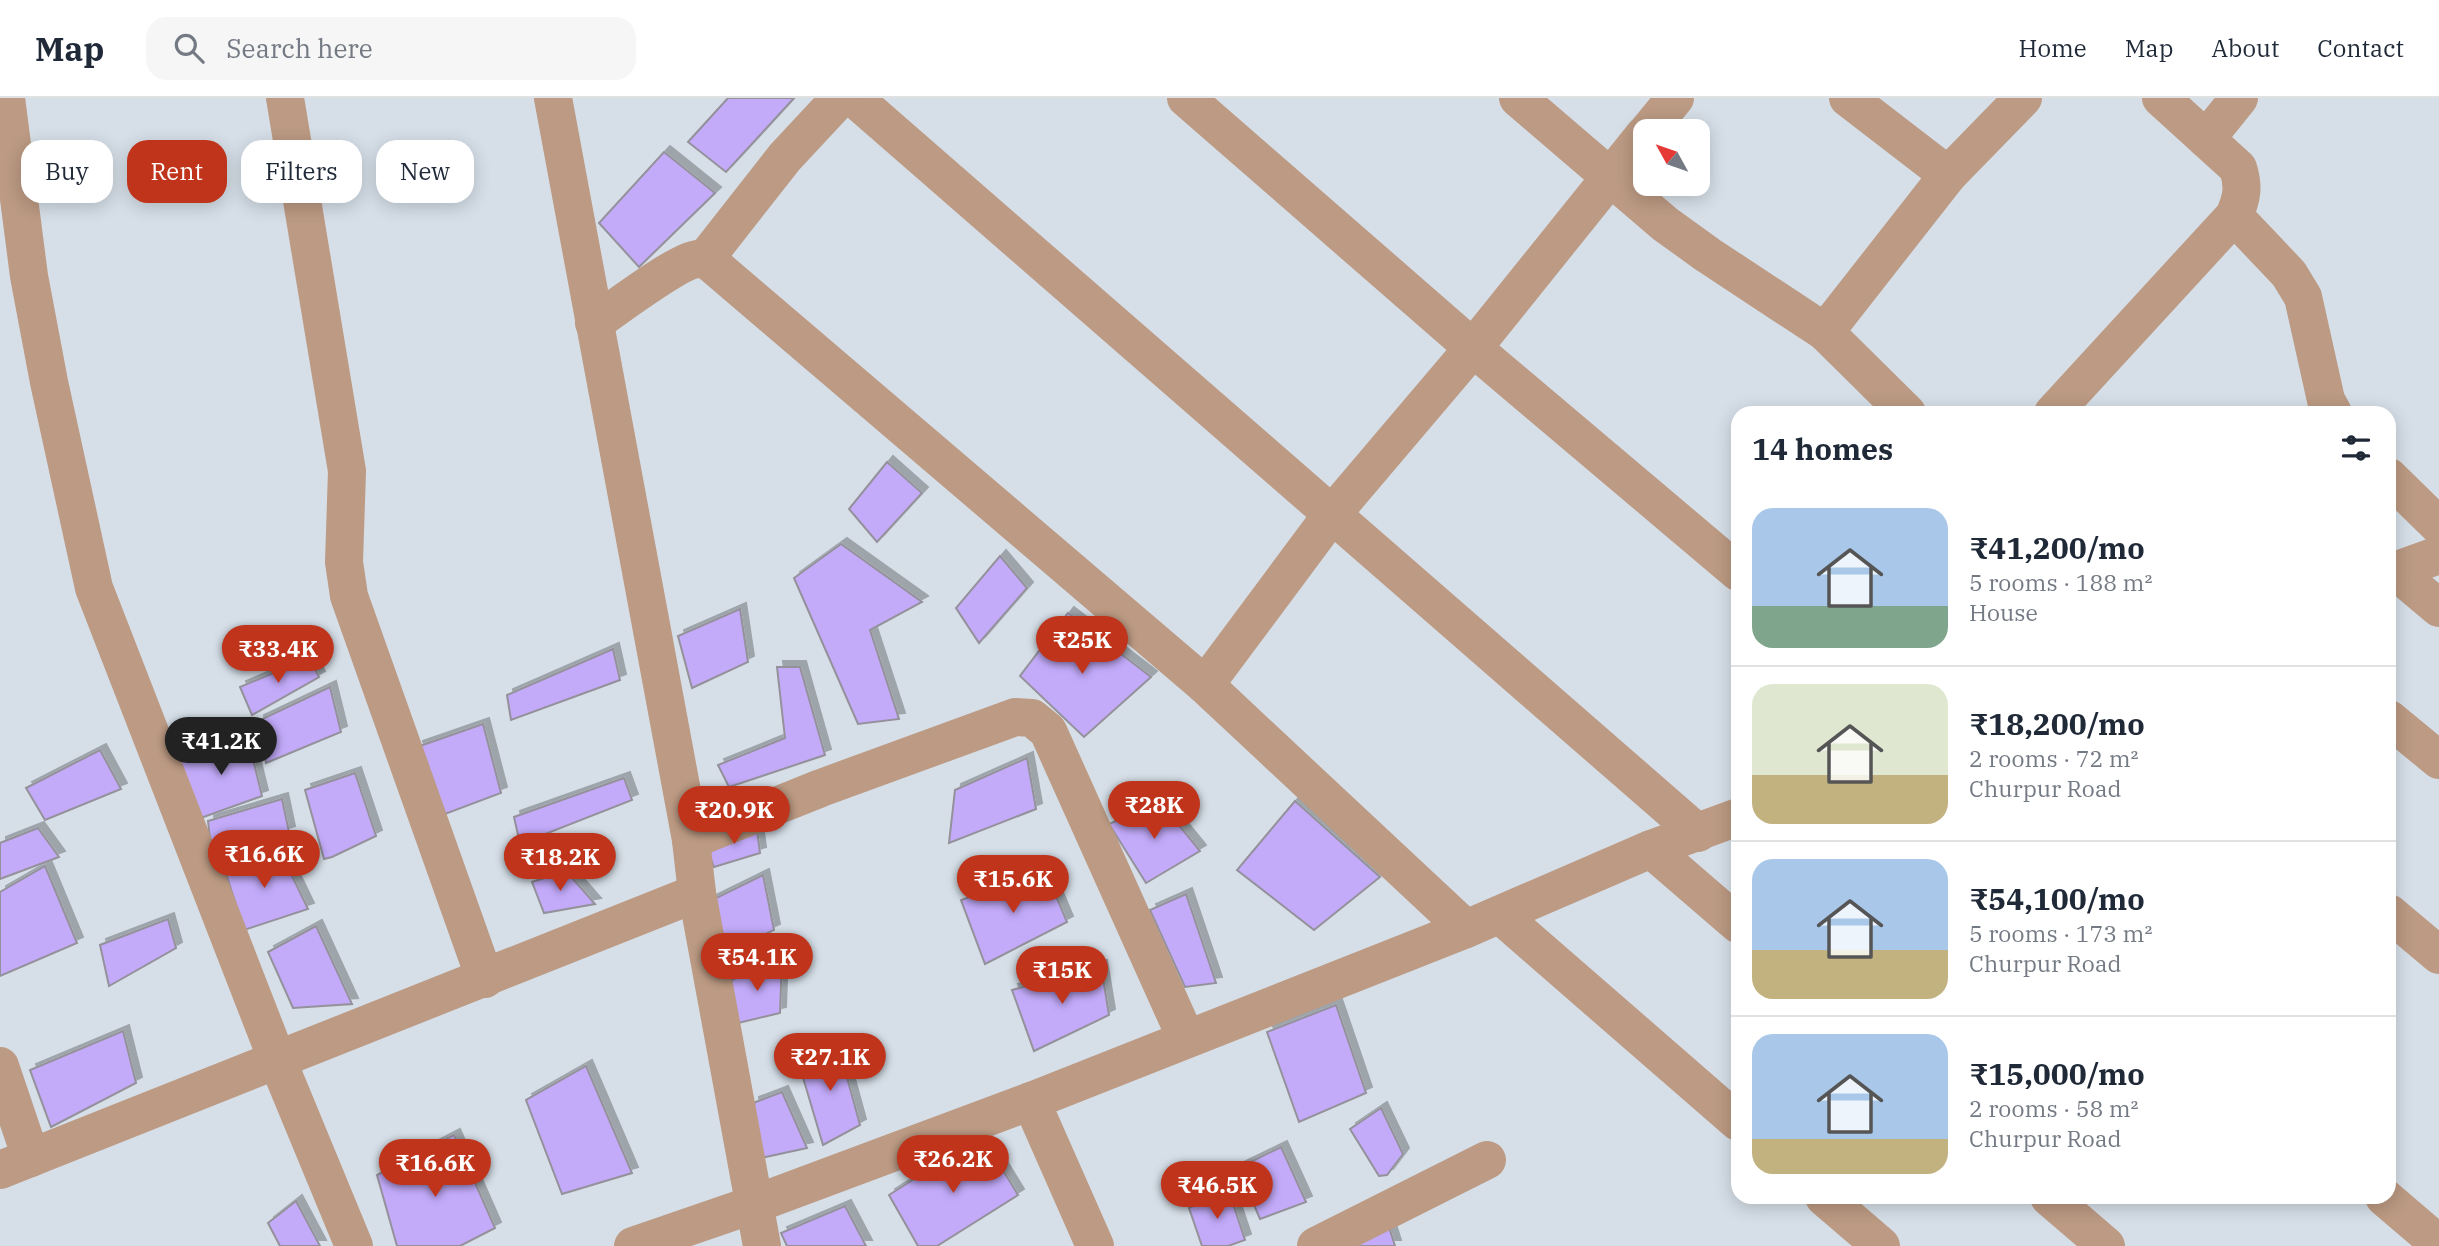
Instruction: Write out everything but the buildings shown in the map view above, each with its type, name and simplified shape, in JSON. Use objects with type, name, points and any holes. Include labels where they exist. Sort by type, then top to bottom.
[{"type":"street","points":[[6,98],[29,276],[48,382],[94,588],[278,1062],[354,1246]]},
{"type":"street","points":[[285,98],[347,471],[344,562],[349,596],[485,979]]},
{"type":"street","points":[[553,98],[691,840],[697,893],[762,1246]]},
{"type":"street","points":[[705,260],[785,157],[840,98]]},
{"type":"street","points":[[854,98],[1698,833]]},
{"type":"street","points":[[1186,98],[1473,348],[1731,566]]},
{"type":"street","points":[[1518,98],[1665,224],[1825,332],[1901,406]]},
{"type":"street","points":[[1658,119],[1675,98]]},
{"type":"street","points":[[1848,98],[1948,176]]},
{"type":"street","points":[[1825,332],[1948,176],[2023,98]]},
{"type":"street","points":[[2059,406],[2234,216],[2242,197],[2243,184],[2238,168],[2161,98]]},
{"type":"street","points":[[2206,139],[2239,98]]},
{"type":"street","points":[[1205,685],[1333,513],[1473,348],[1633,149]]},
{"type":"street","points":[[2234,216],[2289,274],[2303,297],[2329,406]]},
{"type":"street","points":[[594,323],[676,268],[691,261],[705,260],[1483,922],[1731,1117]]},
{"type":"street","points":[[2396,484],[2439,526]]},
{"type":"street","points":[[2396,571],[2439,555]]},
{"type":"street","points":[[2396,575],[2439,608]]},
{"type":"street","points":[[691,840],[821,788],[1015,717],[1032,718],[1048,731],[1186,1038]]},
{"type":"street","points":[[2396,725],[2439,760]]},
{"type":"street","points":[[633,1246],[755,1204],[1031,1101],[1483,922],[1651,849],[1731,820]]},
{"type":"street","points":[[1651,849],[1731,918]]},
{"type":"street","points":[[0,1066],[16,1164],[278,1062],[697,893]]},
{"type":"street","points":[[2396,919],[2439,955]]},
{"type":"street","points":[[1031,1101],[1096,1246]]},
{"type":"street","points":[[1316,1246],[1486,1160]]},
{"type":"street","points":[[1832,1204],[1881,1246]]},
{"type":"street","points":[[2057,1204],[2106,1246]]},
{"type":"street","points":[[2392,1204],[2439,1244]]}]
